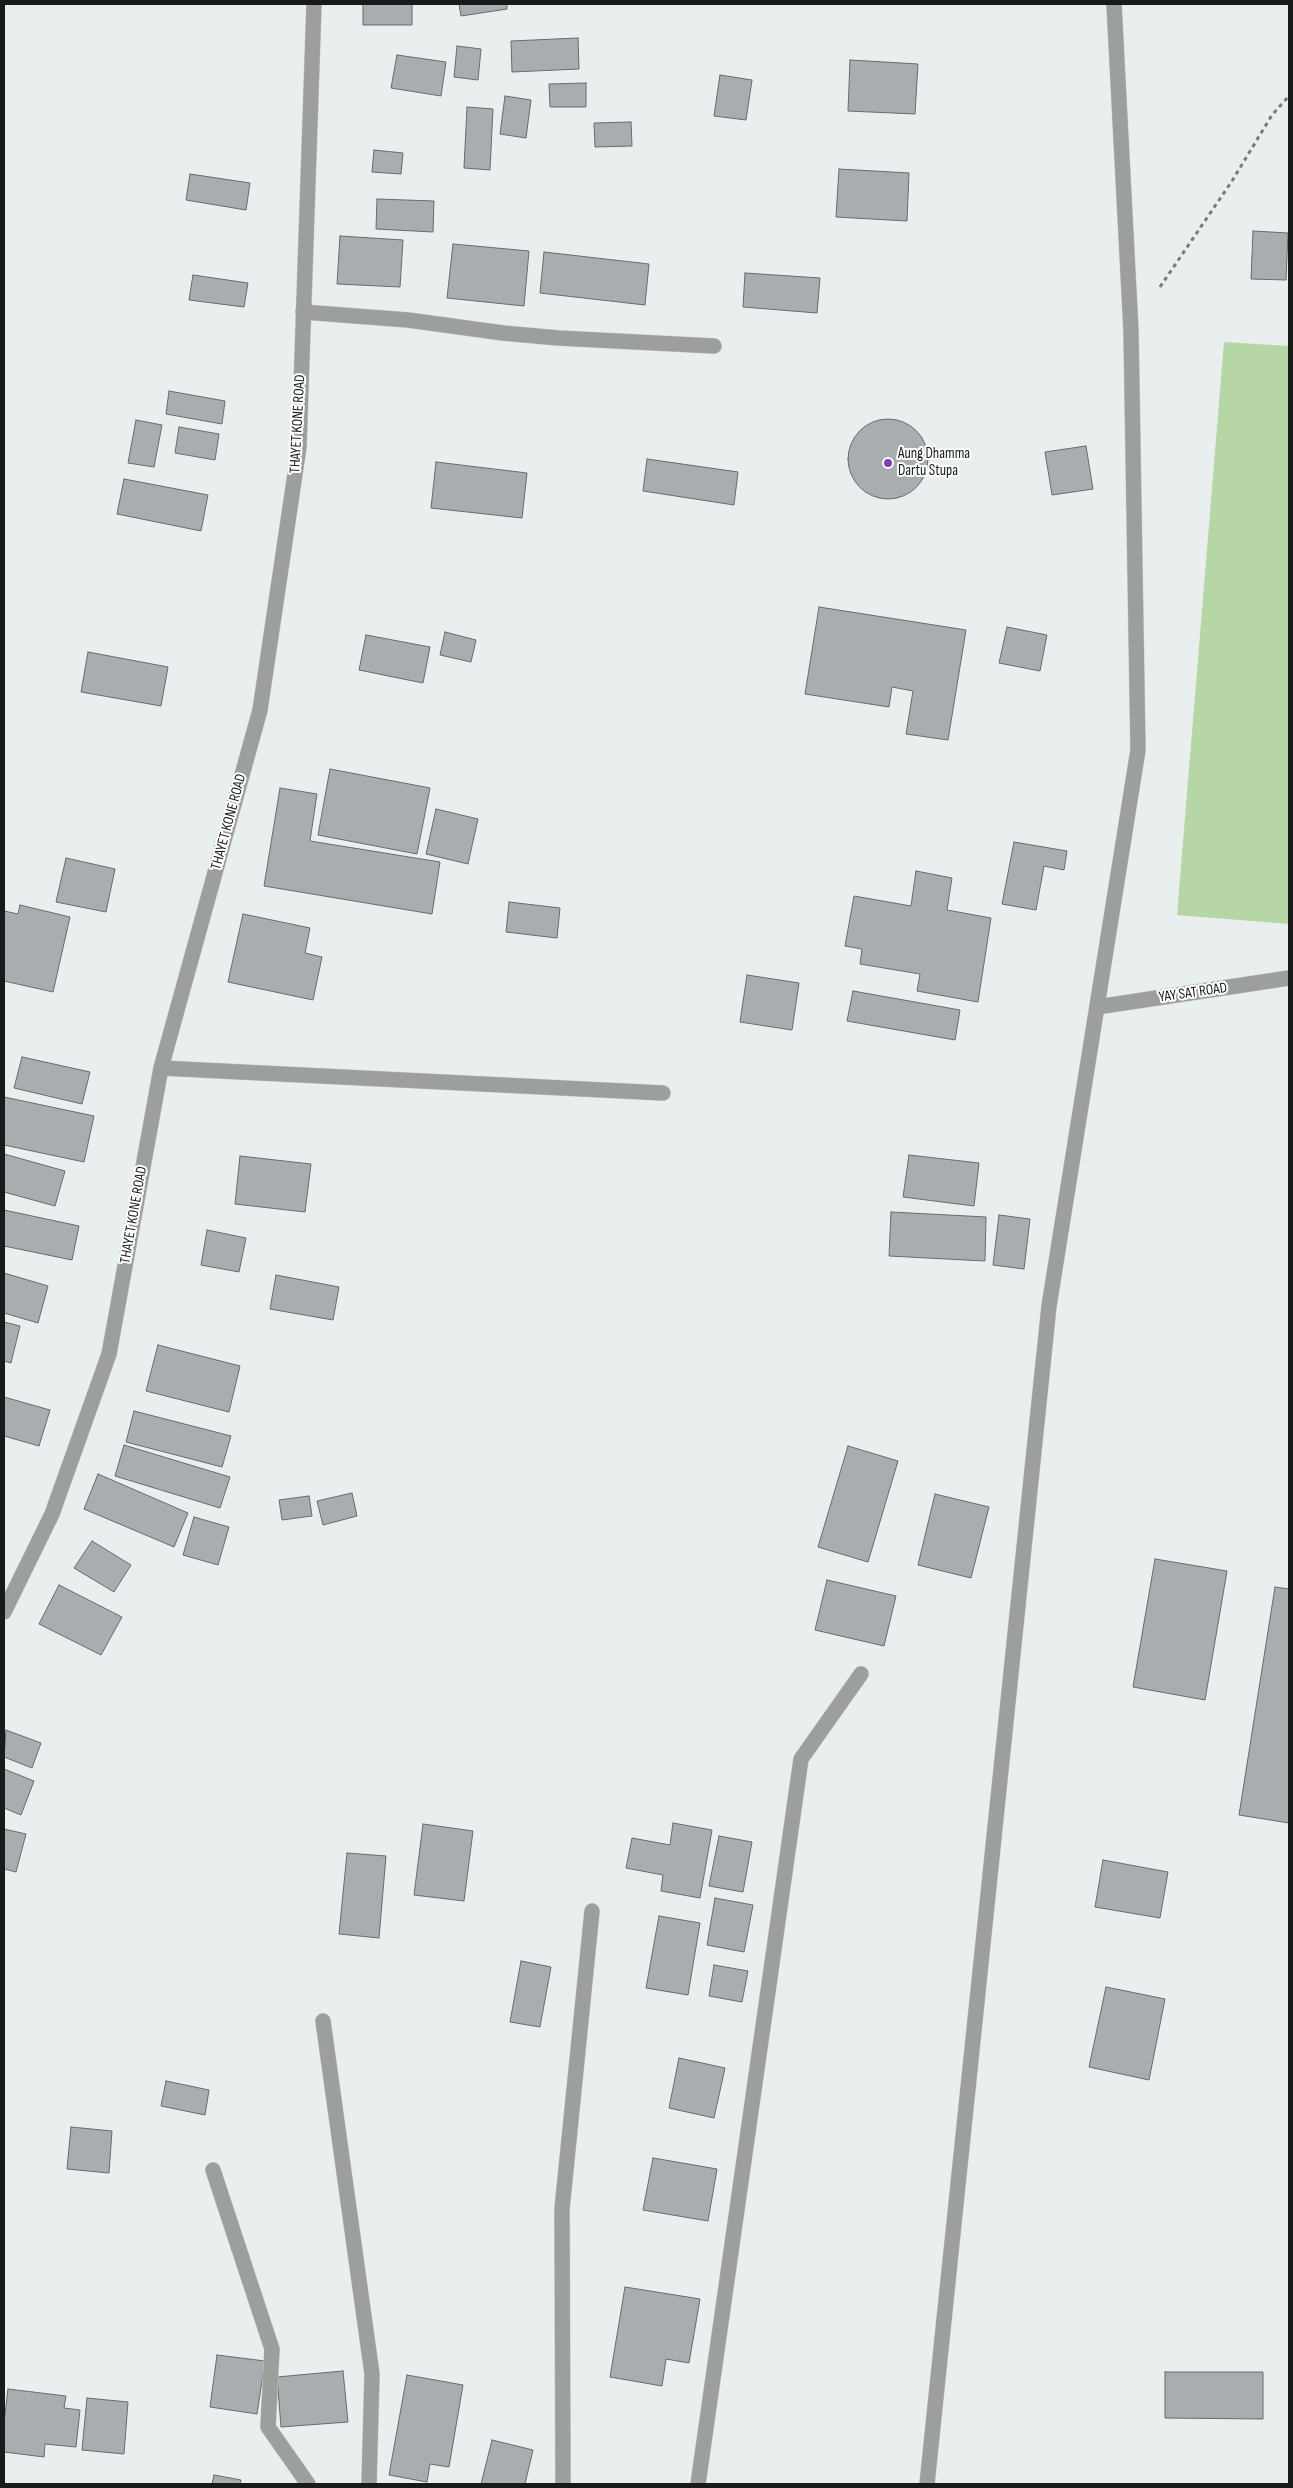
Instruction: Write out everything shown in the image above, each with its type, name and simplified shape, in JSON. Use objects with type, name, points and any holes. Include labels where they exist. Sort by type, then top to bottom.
[{"type":"street","name":"THAYET KONE ROAD","points":[[4,1612],[52,1514],[109,1354],[161,1068],[260,710],[300,447],[302,312],[314,4]]},
{"type":"street","points":[[927,2484],[1049,1306],[1138,750],[1131,332],[1114,4]]},
{"type":"street","points":[[302,312],[408,320],[531,335],[714,346]]},
{"type":"street","name":"YAY SAT ROAD","points":[[1097,1007],[1289,978]]},
{"type":"street","points":[[161,1068],[663,1093]]},
{"type":"street","points":[[698,2484],[801,1760],[861,1674]]},
{"type":"street","points":[[563,2484],[562,2209],[592,1911]]},
{"type":"street","points":[[323,2021],[372,2374],[369,2484]]},
{"type":"street","points":[[213,2170],[272,2350],[268,2427],[308,2484]]},
{"type":"path","points":[[1131,332],[1232,181],[1272,115],[1289,96]]},
{"type":"green space","points":[[1224,342],[1289,346],[1289,924],[1177,915]]},
{"type":"building","points":[[363,4],[412,4],[412,25],[363,25]]},
{"type":"building","points":[[459,4],[507,4],[507,9],[461,16]]},
{"type":"building","points":[[578,38],[579,69],[512,72],[511,41]]},
{"type":"building","points":[[457,46],[481,49],[478,80],[454,77]]},
{"type":"building","points":[[397,55],[446,62],[441,96],[391,88]]},
{"type":"building","points":[[850,60],[918,64],[915,114],[848,111]]},
{"type":"building","points":[[720,75],[752,80],[746,120],[714,116]]},
{"type":"building","points":[[586,83],[586,107],[550,107],[549,84]]},
{"type":"building","points":[[505,96],[531,100],[526,138],[500,134]]},
{"type":"building","points":[[467,107],[493,109],[490,170],[464,168]]},
{"type":"building","points":[[631,122],[632,146],[595,147],[594,123]]},
{"type":"building","points":[[374,150],[403,153],[401,174],[372,172]]},
{"type":"building","points":[[839,169],[909,173],[907,221],[836,217]]},
{"type":"building","points":[[190,174],[250,183],[246,210],[186,200]]},
{"type":"building","points":[[377,199],[434,201],[433,232],[376,229]]},
{"type":"building","points":[[1253,231],[1288,233],[1286,280],[1251,279]]},
{"type":"building","points":[[340,236],[403,240],[400,287],[337,284]]},
{"type":"building","points":[[453,244],[529,251],[524,306],[447,298]]},
{"type":"building","points":[[544,252],[649,264],[645,305],[540,293]]},
{"type":"building","points":[[745,273],[820,278],[817,313],[743,307]]},
{"type":"building","points":[[193,275],[248,283],[244,307],[189,300]]},
{"type":"building","points":[[169,391],[225,401],[222,424],[166,414]]},
{"type":"building","name":"Aung Dhamma Dartu Stupa","points":[[880,419],[896,419],[917,430],[928,451],[928,467],[917,488],[896,499],[880,499],[866,493],[854,481],[848,467],[848,451],[854,437],[866,425]]},
{"type":"building","points":[[136,420],[162,425],[154,467],[128,463]]},
{"type":"building","points":[[179,427],[219,434],[215,460],[175,453]]},
{"type":"building","points":[[1086,446],[1093,489],[1052,495],[1045,452]]},
{"type":"building","points":[[647,459],[738,472],[734,505],[643,491]]},
{"type":"building","points":[[436,462],[527,473],[522,518],[431,508]]},
{"type":"building","points":[[124,479],[208,495],[201,531],[117,514]]},
{"type":"building","points":[[819,607],[966,630],[948,740],[906,734],[913,691],[892,687],[889,707],[805,694]]},
{"type":"building","points":[[1007,627],[1047,635],[1040,671],[999,663]]},
{"type":"building","points":[[445,632],[476,640],[471,662],[440,655]]},
{"type":"building","points":[[366,635],[430,647],[423,683],[359,670]]},
{"type":"building","points":[[88,652],[168,667],[161,706],[81,692]]},
{"type":"building","points":[[330,769],[430,788],[417,854],[318,835]]},
{"type":"building","points":[[280,788],[317,794],[310,841],[440,862],[432,914],[264,886]]},
{"type":"building","points":[[436,809],[478,819],[468,864],[426,854]]},
{"type":"building","points":[[1014,842],[1067,851],[1064,870],[1044,866],[1036,910],[1002,904]]},
{"type":"building","points":[[66,858],[115,869],[106,912],[56,902]]},
{"type":"building","points":[[916,871],[952,878],[947,910],[991,918],[978,1002],[917,991],[920,974],[860,964],[862,949],[845,946],[854,896],[911,906]]},
{"type":"building","points":[[509,902],[560,908],[557,938],[506,932]]},
{"type":"building","points":[[20,905],[70,917],[53,992],[4,981],[4,911],[18,914]]},
{"type":"building","points":[[243,914],[310,928],[305,953],[322,957],[313,1000],[228,982]]},
{"type":"building","points":[[747,975],[799,983],[792,1030],[740,1022]]},
{"type":"building","points":[[853,991],[960,1010],[955,1040],[847,1021]]},
{"type":"building","points":[[22,1057],[90,1072],[82,1104],[14,1088]]},
{"type":"building","points":[[4,1097],[94,1116],[84,1162],[4,1145]]},
{"type":"building","points":[[4,1154],[65,1171],[55,1206],[4,1192]]},
{"type":"building","points":[[909,1155],[979,1163],[974,1206],[903,1197]]},
{"type":"building","points":[[240,1156],[311,1164],[305,1212],[235,1204]]},
{"type":"building","points":[[4,1210],[79,1226],[72,1260],[4,1246]]},
{"type":"building","points":[[891,1212],[986,1217],[985,1261],[889,1256]]},
{"type":"building","points":[[999,1215],[1030,1219],[1024,1269],[993,1265]]},
{"type":"building","points":[[207,1230],[246,1238],[239,1272],[201,1265]]},
{"type":"building","points":[[4,1273],[48,1286],[38,1323],[4,1313]]},
{"type":"building","points":[[276,1275],[339,1287],[333,1320],[270,1309]]},
{"type":"building","points":[[4,1322],[20,1326],[11,1363],[4,1361]]},
{"type":"building","points":[[158,1345],[240,1366],[229,1412],[146,1391]]},
{"type":"building","points":[[4,1397],[50,1410],[39,1446],[4,1436]]},
{"type":"building","points":[[134,1411],[231,1436],[222,1467],[126,1442]]},
{"type":"building","points":[[124,1445],[230,1477],[220,1508],[115,1476]]},
{"type":"building","points":[[848,1446],[898,1461],[868,1562],[818,1547]]},
{"type":"building","points":[[98,1474],[188,1513],[174,1547],[84,1509]]},
{"type":"building","points":[[352,1493],[357,1516],[323,1525],[317,1501]]},
{"type":"building","points":[[935,1494],[989,1507],[971,1578],[918,1565]]},
{"type":"building","points":[[309,1496],[312,1516],[282,1520],[279,1500]]},
{"type":"building","points":[[194,1517],[229,1527],[218,1565],[183,1555]]},
{"type":"building","points":[[92,1541],[131,1565],[114,1592],[74,1568]]},
{"type":"building","points":[[1155,1559],[1227,1571],[1205,1700],[1133,1687]]},
{"type":"building","points":[[827,1580],[896,1596],[884,1646],[815,1630]]},
{"type":"building","points":[[59,1585],[122,1617],[101,1655],[39,1624]]},
{"type":"building","points":[[1275,1587],[1289,1589],[1289,1823],[1239,1815]]},
{"type":"building","points":[[6,1730],[41,1743],[32,1768],[4,1757]]},
{"type":"building","points":[[4,1769],[34,1781],[21,1815],[4,1808]]},
{"type":"building","points":[[673,1823],[712,1830],[700,1898],[661,1891],[663,1875],[626,1868],[632,1838],[670,1845]]},
{"type":"building","points":[[423,1824],[473,1831],[464,1901],[414,1895]]},
{"type":"building","points":[[4,1829],[26,1834],[16,1872],[4,1869]]},
{"type":"building","points":[[719,1836],[752,1842],[743,1892],[709,1886]]},
{"type":"building","points":[[347,1853],[386,1856],[379,1938],[339,1934]]},
{"type":"building","points":[[1103,1860],[1168,1872],[1160,1918],[1095,1907]]},
{"type":"building","points":[[715,1898],[753,1905],[744,1952],[707,1945]]},
{"type":"building","points":[[659,1916],[700,1923],[688,1995],[646,1988]]},
{"type":"building","points":[[521,1961],[551,1967],[540,2027],[510,2022]]},
{"type":"building","points":[[714,1965],[748,1971],[742,2002],[709,1996]]},
{"type":"building","points":[[1106,1987],[1165,1999],[1149,2080],[1089,2067]]},
{"type":"building","points":[[679,2058],[725,2068],[714,2118],[669,2108]]},
{"type":"building","points":[[166,2081],[209,2090],[205,2115],[161,2106]]},
{"type":"building","points":[[71,2127],[112,2131],[109,2173],[67,2169]]},
{"type":"building","points":[[653,2158],[717,2169],[708,2221],[643,2210]]},
{"type":"building","points":[[625,2287],[700,2299],[689,2363],[666,2359],[662,2386],[610,2377]]},
{"type":"building","points":[[217,2355],[265,2361],[257,2414],[210,2407]]},
{"type":"building","points":[[343,2371],[348,2422],[281,2427],[277,2377]]},
{"type":"building","points":[[1165,2372],[1263,2372],[1263,2419],[1165,2418]]},
{"type":"building","points":[[407,2375],[463,2385],[449,2467],[430,2464],[427,2482],[389,2475]]},
{"type":"building","points":[[8,2389],[66,2396],[64,2408],[80,2410],[76,2447],[45,2444],[44,2457],[4,2452],[4,2422]]},
{"type":"building","points":[[87,2398],[128,2402],[124,2454],[82,2450]]},
{"type":"building","points":[[492,2440],[533,2450],[525,2484],[481,2484]]},
{"type":"building","points":[[214,2475],[241,2480],[240,2484],[212,2484]]},
{"type":"place","name":"Aung Dhamma Dartu Stupa","points":[[888,463]]}]
